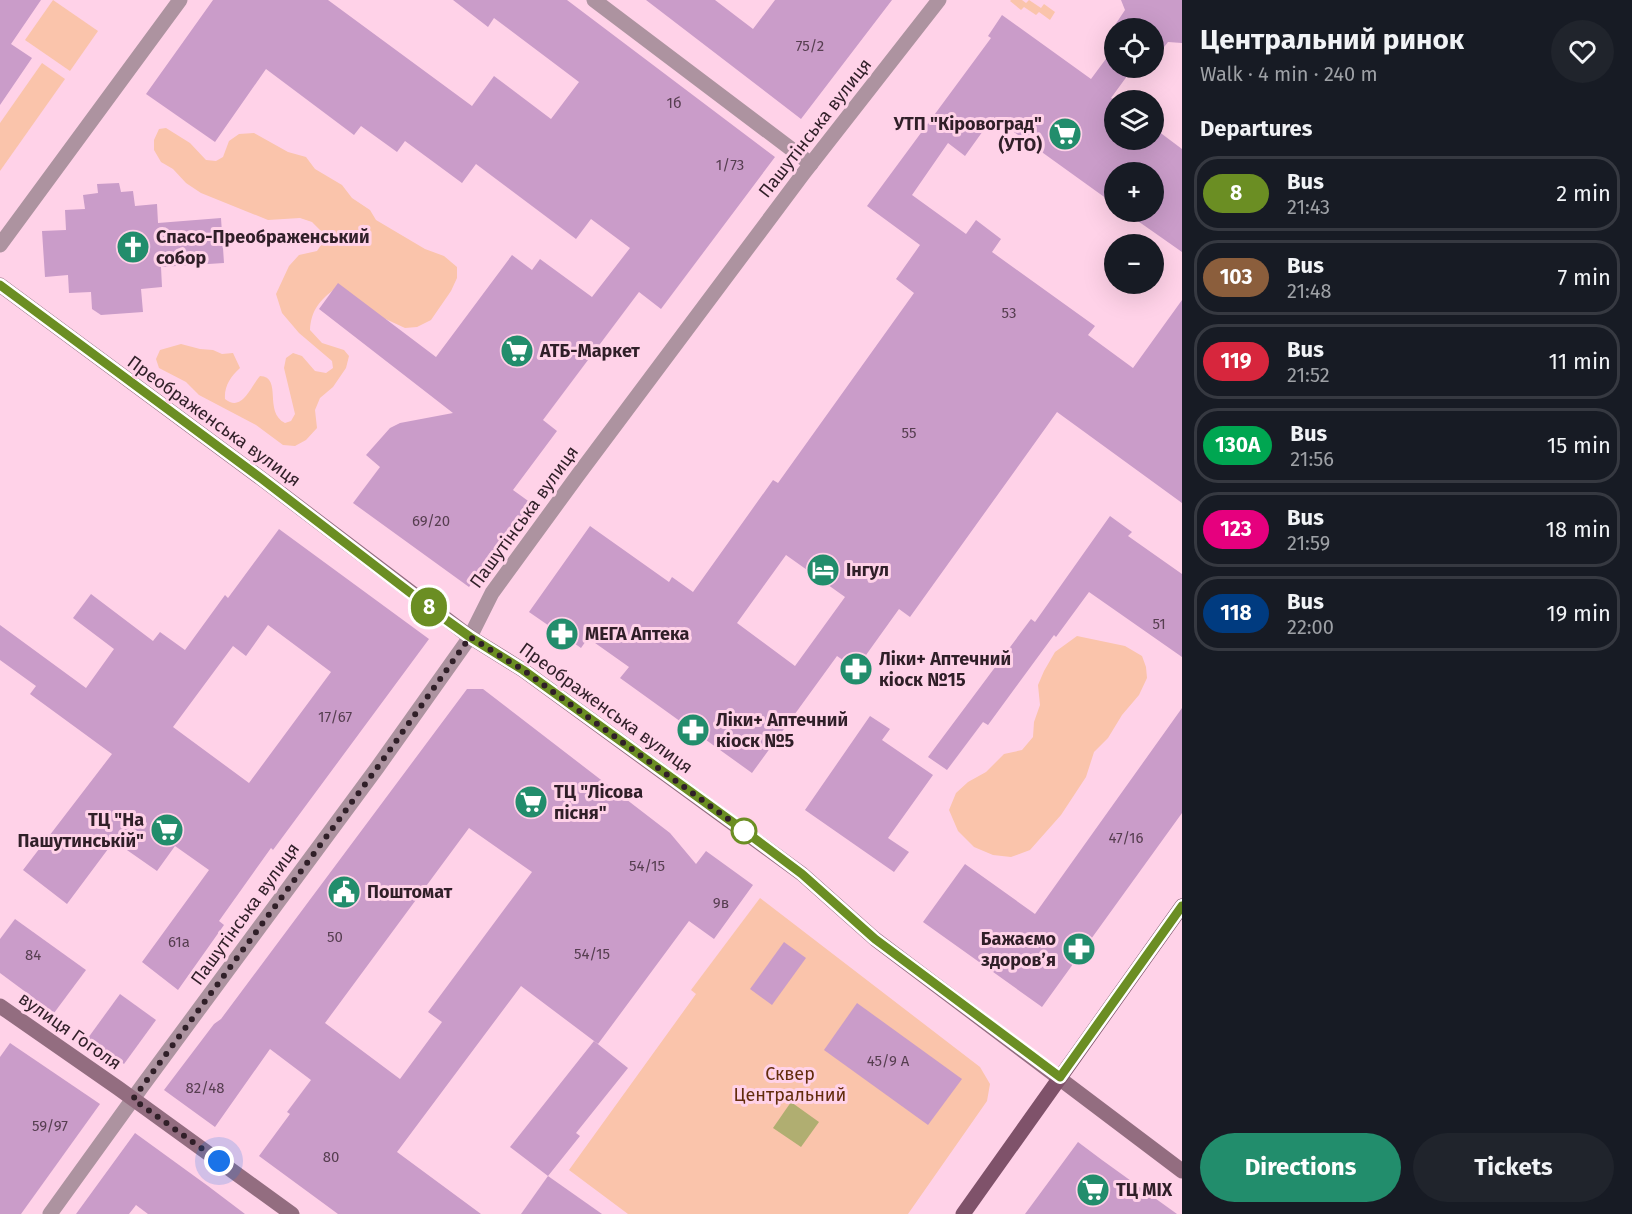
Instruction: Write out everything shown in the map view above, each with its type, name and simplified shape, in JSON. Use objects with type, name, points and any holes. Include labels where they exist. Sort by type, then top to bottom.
[{"type":"main road","name":"Преображенська вулиця","points":[[0,285],[470,637],[523,670],[746,832],[802,874],[875,939],[1182,1171]]},
{"type":"main road","points":[[963,1214],[1182,906]]},
{"type":"main road","name":"вулиця Гоголя","points":[[0,1006],[292,1214]]},
{"type":"street","points":[[0,245],[180,0]]},
{"type":"street","points":[[594,0],[811,164]]},
{"type":"street","name":"Пашутінська вулиця","points":[[50,1214],[377,768],[470,637],[498,584],[811,164],[939,0]]},
{"type":"green space","points":[[53,0],[98,31],[70,71],[25,40]]},
{"type":"green space","points":[[1011,0],[1022,0],[1026,3],[1029,0],[1041,8],[1044,4],[1055,12],[1050,20],[1039,12],[1036,15],[1024,7],[1021,10]]},
{"type":"green space","points":[[42,63],[65,79],[0,171],[0,123]]},
{"type":"green space","points":[[166,128],[190,143],[206,160],[216,161],[223,157],[229,141],[239,134],[254,133],[288,152],[306,157],[315,169],[342,185],[352,198],[370,210],[376,220],[425,249],[444,256],[457,267],[457,278],[451,291],[431,320],[417,327],[405,328],[366,310],[336,288],[321,301],[314,311],[310,330],[322,343],[344,350],[349,356],[346,368],[333,387],[320,398],[315,410],[317,428],[306,440],[295,446],[283,445],[256,425],[199,395],[186,382],[159,368],[156,359],[160,350],[181,344],[222,354],[233,353],[240,368],[229,382],[225,399],[236,403],[241,401],[260,376],[267,378],[271,382],[275,411],[285,423],[291,421],[295,414],[284,368],[286,358],[293,353],[302,356],[315,371],[326,373],[333,368],[332,361],[299,333],[282,313],[276,294],[289,266],[299,255],[317,251],[323,242],[322,232],[312,222],[300,218],[268,220],[201,193],[186,183],[173,169],[161,162],[154,150],[154,140],[159,129]]},
{"type":"green space","points":[[1077,636],[1125,646],[1142,656],[1147,678],[1139,695],[1122,715],[1108,738],[1094,752],[1086,777],[1061,815],[1030,850],[1011,857],[993,855],[974,847],[958,831],[949,810],[956,793],[968,782],[986,772],[1004,754],[1022,750],[1033,737],[1034,722],[1040,705],[1038,685],[1044,671],[1055,652]]},
{"type":"green space","name":"Сквер Центральний","points":[[760,898],[980,1067],[990,1084],[987,1101],[908,1214],[628,1214],[569,1170],[696,994],[691,990]]},
{"type":"shaded area","points":[[791,1102],[819,1122],[801,1147],[773,1128]]},
{"type":"building","points":[[0,0],[41,0],[11,44],[32,58],[0,105]]},
{"type":"building","points":[[213,0],[328,0],[472,106],[494,76],[551,119],[579,82],[494,18],[488,27],[453,0],[567,0],[775,157],[661,309],[639,292],[543,420],[557,431],[513,490],[531,503],[469,587],[353,503],[380,467],[366,455],[390,428],[400,423],[453,413],[319,309],[338,283],[436,357],[512,255],[532,270],[540,259],[592,297],[630,248],[591,219],[576,239],[476,164],[462,183],[405,141],[397,152],[361,126],[354,135],[266,69],[215,142],[146,94]]},
{"type":"building","points":[[646,0],[715,0],[753,29],[775,0],[892,0],[801,119]]},
{"type":"building","points":[[1121,0],[1182,0],[1182,43],[1168,42],[1164,47],[1164,18],[1120,18],[1125,10]]},
{"type":"building","points":[[1002,15],[1091,79],[1104,61],[1104,78],[1126,78],[1117,90],[1104,90],[1104,150],[1164,150],[1164,136],[1182,149],[1182,252],[1164,239],[1164,234],[1156,234],[1139,222],[1164,222],[1164,162],[1104,162],[1104,197],[993,117],[965,156],[948,143],[912,195],[966,234],[976,220],[1001,239],[992,252],[1095,326],[1088,335],[1133,368],[1182,300],[1182,503],[1057,412],[910,617],[899,609],[856,669],[837,656],[752,773],[620,678],[629,667],[588,638],[581,648],[529,612],[590,526],[669,582],[672,577],[693,592],[773,480],[778,483],[914,293],[896,279],[920,245],[867,206],[991,38],[988,36]],"holes":[[[786,555],[845,597],[795,666],[737,623]]]},
{"type":"building","name":"Спасо-Преображенський собор","points":[[119,183],[121,192],[133,191],[135,206],[157,204],[158,223],[221,218],[224,263],[161,267],[162,287],[141,289],[143,312],[101,315],[92,309],[91,292],[69,293],[68,275],[45,277],[42,231],[66,230],[65,210],[85,209],[83,195],[98,193],[97,184]]},
{"type":"building","points":[[1110,516],[1132,532],[1128,536],[1182,574],[1182,657],[1089,592],[1056,637],[1054,635],[988,725],[983,722],[947,770],[928,757],[1031,619],[1035,622]]},
{"type":"building","points":[[279,529],[429,639],[273,850],[271,848],[219,921],[224,925],[178,990],[142,962],[209,870],[175,846],[157,871],[114,841],[67,904],[23,870],[112,754],[30,694],[36,686],[0,660],[0,625],[86,688],[114,649],[73,618],[91,594],[153,641],[160,632],[185,650],[225,595],[228,598]],"holes":[[[268,625],[331,672],[249,783],[173,727],[233,646],[246,656]]]},
{"type":"building","points":[[467,689],[483,689],[670,833],[696,864],[706,851],[753,885],[714,939],[689,921],[598,1044],[521,986],[397,1152],[481,1214],[338,1214],[259,1156],[290,1114],[287,1112],[311,1080],[270,1049],[215,1127],[164,1090],[214,1024],[221,1019]],"holes":[[[469,828],[532,872],[428,1012],[442,1022],[400,1079],[325,1023]]]},
{"type":"building","points":[[1182,708],[1182,813],[1042,1007],[923,922],[965,864],[1035,914]]},
{"type":"building","points":[[870,716],[890,729],[882,740],[933,775],[888,838],[909,852],[894,872],[805,810]]},
{"type":"building","points":[[15,919],[86,970],[54,1013],[0,973],[0,939]]},
{"type":"building","points":[[784,942],[806,958],[772,1005],[750,989]]},
{"type":"building","points":[[120,994],[156,1020],[124,1064],[88,1038]]},
{"type":"building","points":[[857,1003],[962,1079],[928,1125],[824,1050]]},
{"type":"building","points":[[594,1041],[628,1068],[576,1133],[580,1136],[548,1176],[510,1147]]},
{"type":"building","points":[[10,1043],[100,1104],[21,1214],[0,1214],[0,1057]]},
{"type":"building","points":[[135,1133],[245,1214],[148,1214],[136,1205],[129,1214],[76,1214]]},
{"type":"building","name":"ТЦ MIX","points":[[1078,1142],[1102,1160],[1177,1214],[1025,1214]]},
{"type":"building","points":[[548,1176],[602,1214],[521,1214]]},
{"type":"bus line","name":"8","points":[[0,285],[262,479],[438,614],[523,670],[746,832],[802,874],[875,939],[1060,1077],[1182,906]]},
{"type":"place","name":"УТП \"Кіровоград\" (УТО)","points":[[1065,134]]},
{"type":"place","name":"Спасо-Преображенський собор","points":[[133,247]]},
{"type":"place","name":"АТБ-Маркет","points":[[517,351]]},
{"type":"place","name":"Інгул","points":[[823,570]]},
{"type":"place","name":"МЕГА Аптека","points":[[562,634]]},
{"type":"place","name":"Ліки+ Аптечний кіоск №15","points":[[856,669]]},
{"type":"place","name":"Ліки+ Аптечний кіоск №5","points":[[693,730]]},
{"type":"place","name":"ТЦ \"Лісова пісня\"","points":[[531,802]]},
{"type":"place","name":"ТЦ \"На Пашутинській\"","points":[[167,830]]},
{"type":"place","name":"Поштомат","points":[[344,892]]},
{"type":"place","name":"Бажаємо здоровʼя","points":[[1079,949]]},
{"type":"place","name":"ТЦ MIX","points":[[1093,1190]]},
{"type":"route","points":[[219,1161],[133,1099],[377,768],[470,637],[523,670],[746,832],[744,831]]}]
